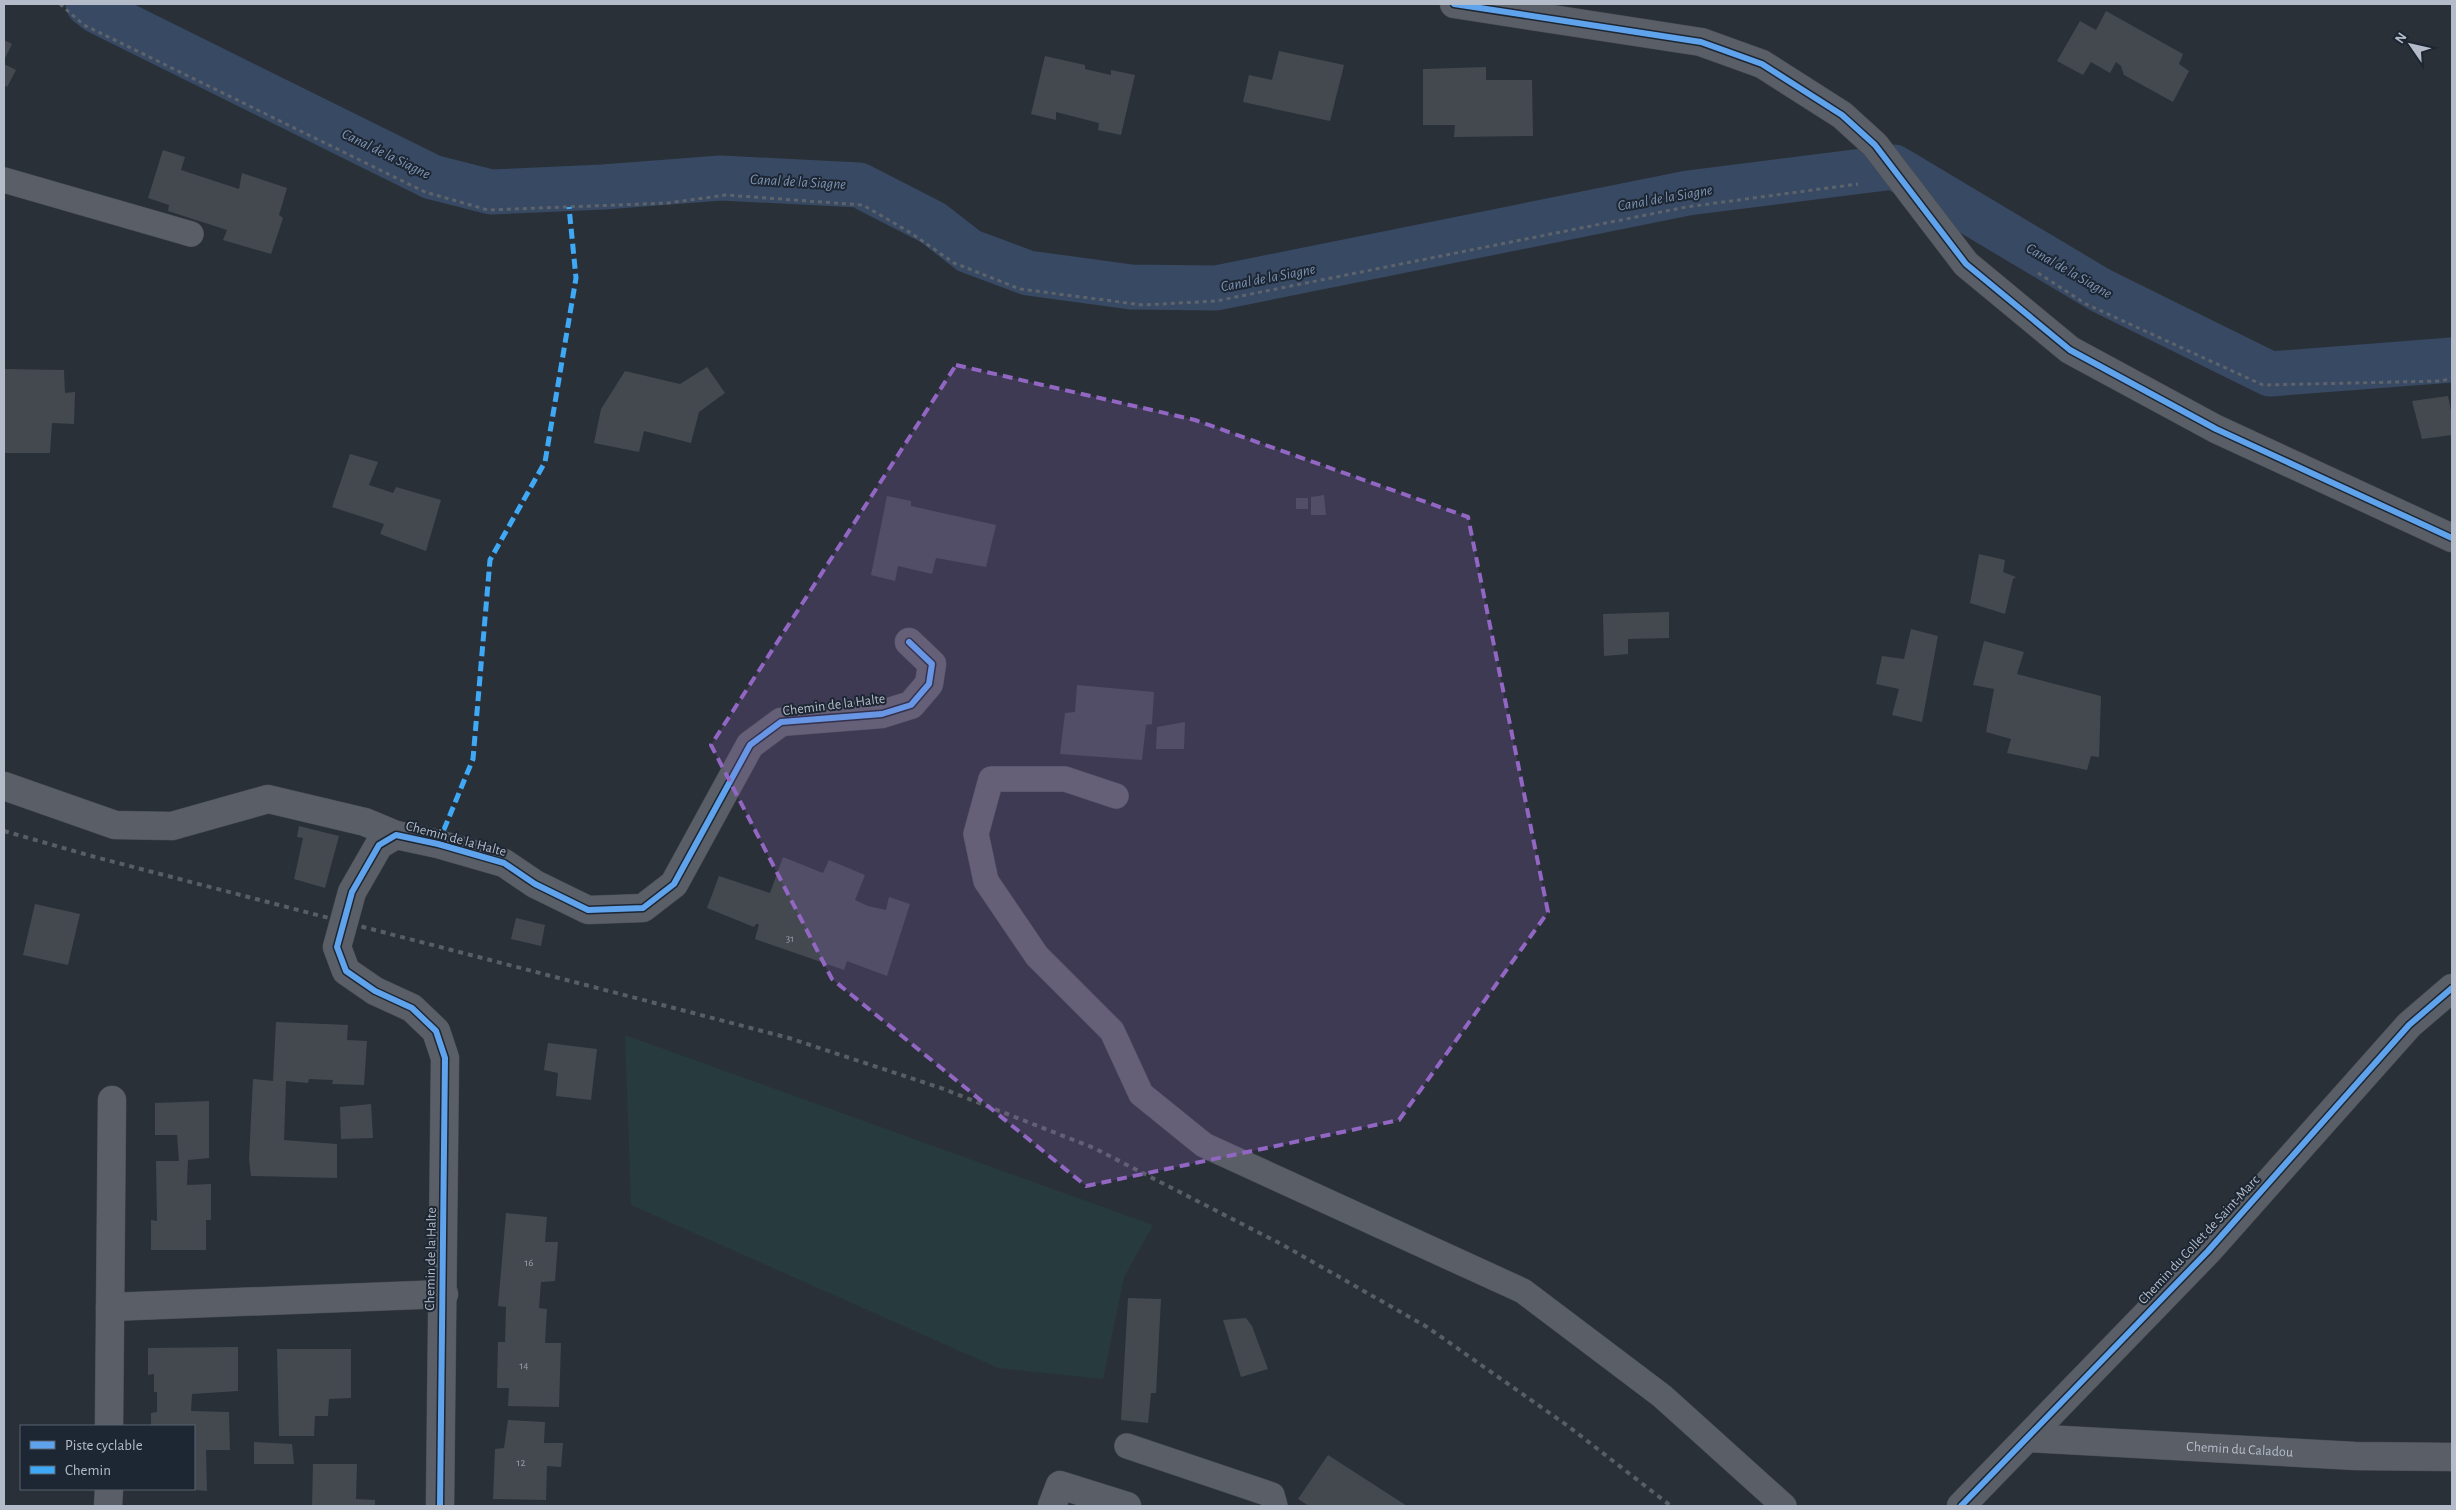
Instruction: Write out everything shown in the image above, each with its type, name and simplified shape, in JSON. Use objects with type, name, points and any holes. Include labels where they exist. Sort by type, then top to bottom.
[{"type":"street","points":[[1454,4],[1701,42],[1762,64],[1842,115],[1875,145],[1966,264],[2070,350],[2216,429],[2452,538]]},
{"type":"street","name":"Chemin de la Halte","points":[[440,1506],[444,1294],[445,1058],[436,1031],[412,1008],[375,991],[346,970],[337,947],[352,892],[379,845],[396,835],[504,863],[535,884],[588,910],[643,908],[674,884],[750,745],[781,722],[882,714],[911,705],[929,684],[932,664],[909,642]]},
{"type":"street","points":[[4,786],[115,826],[172,826],[268,799],[365,822],[396,835]]},
{"type":"street","name":"Chemin du Collet de Saint-Marc","points":[[1961,1506],[2208,1251],[2409,1025],[2452,988]]},
{"type":"street","points":[[109,1425],[112,1100]]},
{"type":"street","points":[[110,1307],[444,1294]]},
{"type":"street","name":"Chemin du Caladou","points":[[2028,1438],[2355,1456],[2452,1457]]},
{"type":"street","points":[[1052,1506],[1060,1485],[1127,1506]]},
{"type":"street","points":[[108,1490],[108,1506]]},
{"type":"lane","points":[[4,180],[191,234]]},
{"type":"lane","points":[[1116,796],[1065,779],[991,779],[976,834],[986,882],[1037,956],[1112,1031],[1141,1094],[1204,1145],[1524,1291],[1662,1396],[1784,1506]]},
{"type":"lane","points":[[1127,1446],[1272,1495],[1275,1506]]},
{"type":"path","points":[[60,4],[84,25],[425,192],[488,210],[668,203],[726,195],[863,205],[911,232],[954,263],[1020,289],[1142,305],[1216,301],[1686,207],[1866,183],[1907,188]]},
{"type":"path","points":[[2038,272],[2086,304],[2262,385],[2441,381],[2452,378]]},
{"type":"highlighted area","points":[[956,365],[1195,420],[1468,517],[1548,912],[1399,1120],[1086,1186],[832,979],[711,745]]},
{"type":"green space","points":[[625,1035],[1153,1225],[1124,1277],[1103,1379],[998,1368],[631,1205]]},
{"type":"building","points":[[2106,11],[2183,54],[2179,64],[2189,71],[2173,102],[2124,75],[2121,66],[2116,62],[2110,73],[2091,62],[2083,75],[2057,61],[2080,21],[2096,30]]},
{"type":"building","points":[[4,40],[12,44],[4,60]]},
{"type":"building","points":[[1279,51],[1344,65],[1330,121],[1243,102],[1249,75],[1272,80]]},
{"type":"building","points":[[1045,56],[1085,65],[1085,69],[1111,75],[1111,70],[1135,75],[1121,135],[1098,130],[1099,123],[1056,112],[1056,120],[1031,114]]},
{"type":"building","points":[[4,64],[16,70],[7,87],[4,85]]},
{"type":"building","points":[[1486,67],[1486,80],[1532,80],[1533,136],[1454,137],[1455,125],[1423,125],[1423,69]]},
{"type":"building","points":[[163,150],[185,157],[181,170],[239,189],[242,173],[287,188],[279,215],[283,218],[271,254],[223,240],[227,230],[168,211],[169,205],[148,198]]},
{"type":"building","points":[[707,367],[725,393],[699,412],[691,443],[644,431],[639,452],[594,443],[601,409],[625,371],[680,384]]},
{"type":"building","points":[[4,369],[64,370],[65,393],[75,392],[74,424],[52,423],[50,453],[4,453]]},
{"type":"building","points":[[2448,396],[2452,416],[2452,435],[2422,439],[2412,401]]},
{"type":"building","points":[[350,454],[378,462],[369,485],[393,493],[396,487],[441,500],[426,551],[380,534],[384,524],[332,507]]},
{"type":"building","points":[[1324,495],[1326,515],[1311,515],[1311,497]]},
{"type":"building","points":[[887,496],[911,501],[911,506],[996,525],[986,567],[936,558],[932,574],[898,566],[895,581],[871,575]]},
{"type":"building","points":[[1296,498],[1308,498],[1308,509],[1296,509]]},
{"type":"building","points":[[1979,554],[2005,560],[2003,572],[2016,577],[2013,579],[2005,614],[1970,603]]},
{"type":"building","points":[[1669,612],[1669,638],[1628,639],[1628,654],[1604,656],[1603,614]]},
{"type":"building","points":[[1911,629],[1938,636],[1922,722],[1892,715],[1899,689],[1876,684],[1882,656],[1904,659]]},
{"type":"building","points":[[1984,641],[2024,652],[2017,674],[2101,696],[2099,757],[2091,756],[2087,770],[2007,753],[2011,739],[1986,732],[1994,689],[1973,685]]},
{"type":"building","points":[[1077,685],[1154,692],[1152,724],[1146,725],[1142,760],[1060,754],[1065,713],[1075,712]]},
{"type":"building","points":[[1185,722],[1184,749],[1156,749],[1157,727]]},
{"type":"building","points":[[299,826],[339,836],[325,888],[294,879],[303,838],[297,837]]},
{"type":"building","points":[[783,857],[823,873],[829,860],[865,875],[855,900],[868,906],[886,910],[889,897],[910,904],[887,976],[847,961],[844,970],[755,939],[759,924],[756,924],[754,927],[707,908],[719,876],[770,893]]},
{"type":"building","points":[[35,904],[80,914],[68,965],[23,955]]},
{"type":"building","points":[[516,918],[545,925],[541,946],[511,939]]},
{"type":"building","points":[[276,1022],[348,1025],[347,1040],[367,1041],[364,1085],[332,1084],[333,1080],[309,1079],[308,1083],[286,1081],[284,1140],[337,1144],[337,1178],[251,1176],[249,1159],[253,1079],[273,1081]]},
{"type":"building","points":[[548,1043],[597,1049],[591,1100],[556,1096],[558,1073],[544,1070]]},
{"type":"building","points":[[209,1101],[209,1158],[188,1160],[187,1185],[211,1184],[211,1220],[206,1220],[206,1250],[151,1250],[151,1220],[157,1221],[156,1161],[179,1161],[177,1135],[155,1135],[155,1103]]},
{"type":"building","points":[[371,1104],[373,1138],[341,1139],[340,1107]]},
{"type":"building","points":[[506,1213],[547,1217],[545,1242],[558,1242],[555,1281],[541,1282],[539,1308],[547,1309],[545,1343],[561,1343],[559,1407],[508,1406],[509,1388],[497,1388],[498,1342],[505,1342],[506,1307],[498,1306]]},
{"type":"building","points":[[1128,1298],[1161,1299],[1156,1393],[1151,1393],[1148,1423],[1121,1420]]},
{"type":"building","points":[[1246,1318],[1252,1326],[1268,1369],[1241,1377],[1223,1320]]},
{"type":"building","points":[[238,1347],[238,1391],[192,1394],[191,1411],[229,1412],[230,1450],[206,1450],[207,1491],[194,1490],[195,1425],[151,1425],[151,1413],[157,1412],[157,1392],[154,1392],[154,1374],[148,1375],[148,1348]]},
{"type":"building","points":[[277,1349],[351,1349],[351,1398],[329,1399],[328,1416],[315,1416],[314,1436],[279,1436]]},
{"type":"building","points":[[508,1420],[545,1422],[544,1443],[563,1443],[561,1467],[547,1466],[546,1500],[493,1499],[495,1449],[504,1448]]},
{"type":"building","points":[[254,1442],[292,1444],[294,1464],[254,1464]]},
{"type":"building","points":[[1328,1455],[1407,1506],[1309,1506],[1298,1499]]},
{"type":"building","points":[[313,1464],[357,1464],[356,1499],[375,1500],[375,1506],[312,1506]]},
{"type":"waterway","name":"Canal de la Siagne","points":[[88,4],[97,11],[432,177],[491,192],[603,187],[721,178],[859,185],[933,223],[969,251],[1028,273],[1131,287],[1216,288],[1688,193],[1894,167],[2100,290],[2270,374],[2452,360]]},
{"type":"railway","points":[[4,831],[95,857],[789,1038],[941,1088],[1094,1148],[1283,1245],[1427,1327],[1568,1426],[1671,1506]]},
{"type":"marked path","points":[[438,844],[473,759],[490,560],[545,462],[576,278],[569,207]]},
{"type":"cycle path","points":[[1454,4],[1701,42],[1762,64],[1842,115],[1875,145],[1966,264],[2070,350],[2216,429],[2452,538]]},
{"type":"cycle path","points":[[440,1506],[445,1058],[436,1031],[412,1008],[375,991],[346,971],[337,947],[352,892],[379,845],[396,835],[438,844],[504,863],[535,884],[588,910],[643,908],[674,884],[750,745],[781,722],[882,714],[911,705],[929,684],[932,664],[909,642]]},
{"type":"cycle path","points":[[1961,1506],[2208,1251],[2409,1025],[2452,988]]}]
